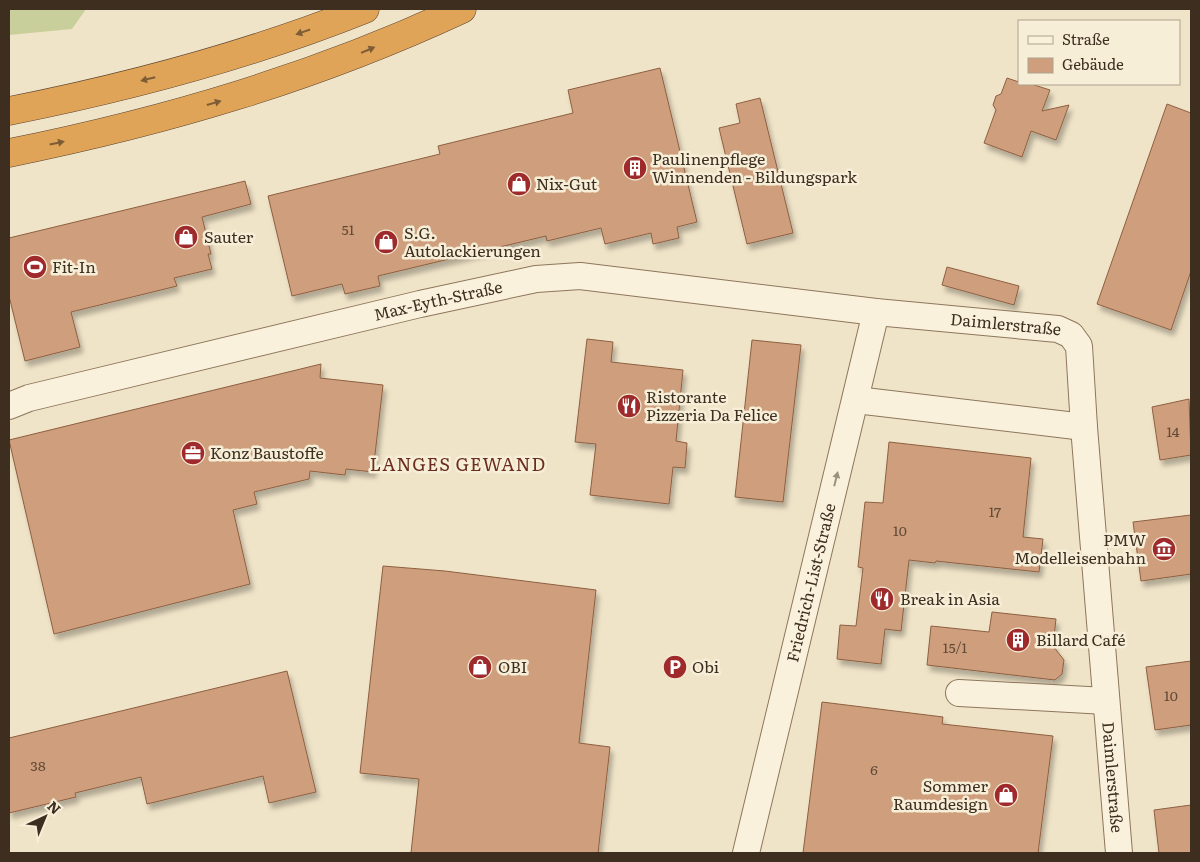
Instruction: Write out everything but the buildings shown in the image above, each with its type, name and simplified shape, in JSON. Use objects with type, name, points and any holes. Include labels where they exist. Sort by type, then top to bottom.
[{"type":"highway","points":[[9,111],[149,79],[226,58],[326,25],[365,9]]},
{"type":"highway","points":[[9,153],[159,118],[249,94],[339,62],[462,9]]},
{"type":"street","name":"Max-Eyth-Straße","points":[[9,406],[29,398],[368,316],[536,278],[580,276],[876,312]]},
{"type":"street","name":"Friedrich-List-Straße","points":[[746,853],[786,679],[856,400],[876,312]]},
{"type":"street","name":"Daimlerstraße","points":[[876,312],[1058,329],[1071,335],[1079,346],[1119,853]]},
{"type":"street","points":[[856,400],[1084,427]]},
{"type":"street","name":"Daimlerstraße","points":[[959,693],[1106,701]]},
{"type":"green space","points":[[9,9],[86,9],[72,29],[9,35]]},
{"type":"place","name":"Paulinenpflege Winnenden - Bildungspark","points":[[635,168]]},
{"type":"place","name":"Nix-Gut","points":[[519,184]]},
{"type":"place","name":"Sauter","points":[[186,237]]},
{"type":"place","name":"S.G. Autolackierungen","points":[[386,242]]},
{"type":"place","name":"Fit-In","points":[[35,267]]},
{"type":"place","name":"Ristorante Pizzeria Da Felice","points":[[629,406]]},
{"type":"place","name":"Konz Baustoffe","points":[[193,453]]},
{"type":"place","name":"PMW Modelleisenbahn","points":[[1164,549]]},
{"type":"place","name":"Break in Asia","points":[[882,599]]},
{"type":"place","name":"Billard Café","points":[[1018,640]]},
{"type":"place","name":"OBI","points":[[480,667]]},
{"type":"place","name":"Obi","points":[[675,667]]},
{"type":"place","name":"Sommer Raumdesign","points":[[1006,795]]},
{"type":"district","name":"LANGES GEWAND","points":[[458,465]]}]
